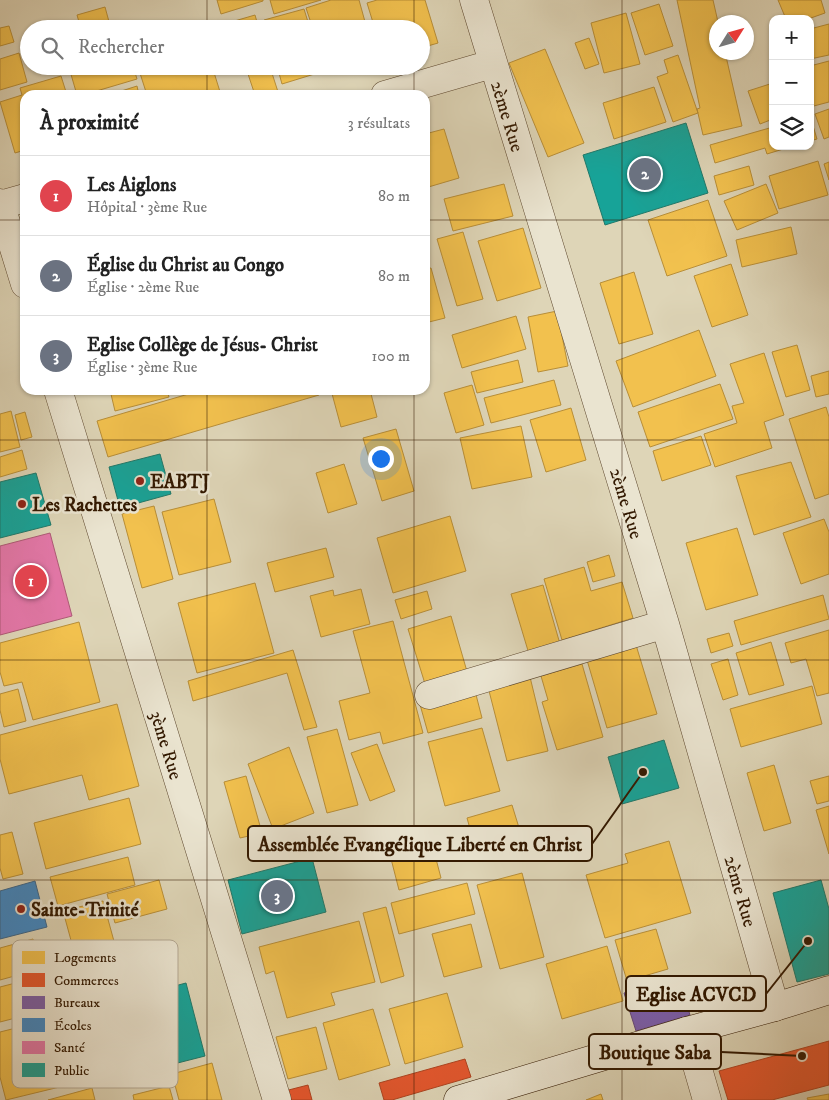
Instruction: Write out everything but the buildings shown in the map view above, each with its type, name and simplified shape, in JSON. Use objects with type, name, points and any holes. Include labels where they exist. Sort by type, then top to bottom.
[{"type":"street","name":"2ème Rue","points":[[474,0],[492,64],[665,624],[775,1007]]},
{"type":"street","points":[[403,90],[492,64]]},
{"type":"street","points":[[20,199],[0,204],[20,268]]},
{"type":"street","name":"3ème Rue","points":[[60,395],[277,1100]]},
{"type":"street","points":[[429,695],[665,624]]},
{"type":"street","points":[[458,1100],[687,1030],[775,1007],[829,990]]},
{"type":"street","points":[[687,1030],[708,1100]]},
{"type":"place","name":"Église du Christ au Congo","points":[[645,174]]},
{"type":"place","name":"EABTJ","points":[[140,481]]},
{"type":"place","name":"Les Rachettes","points":[[22,504]]},
{"type":"place","name":"Les Aiglons","points":[[31,581]]},
{"type":"place","name":"Assemblée Evangélique Liberté en Christ","points":[[643,772]]},
{"type":"place","name":"Eglise Collège de Jésus- Christ","points":[[277,896]]},
{"type":"place","name":"Sainte-Trinité","points":[[21,909]]},
{"type":"place","name":"Eglise ACVCD","points":[[808,941]]},
{"type":"place","name":"Boutique Saba","points":[[802,1056]]}]
